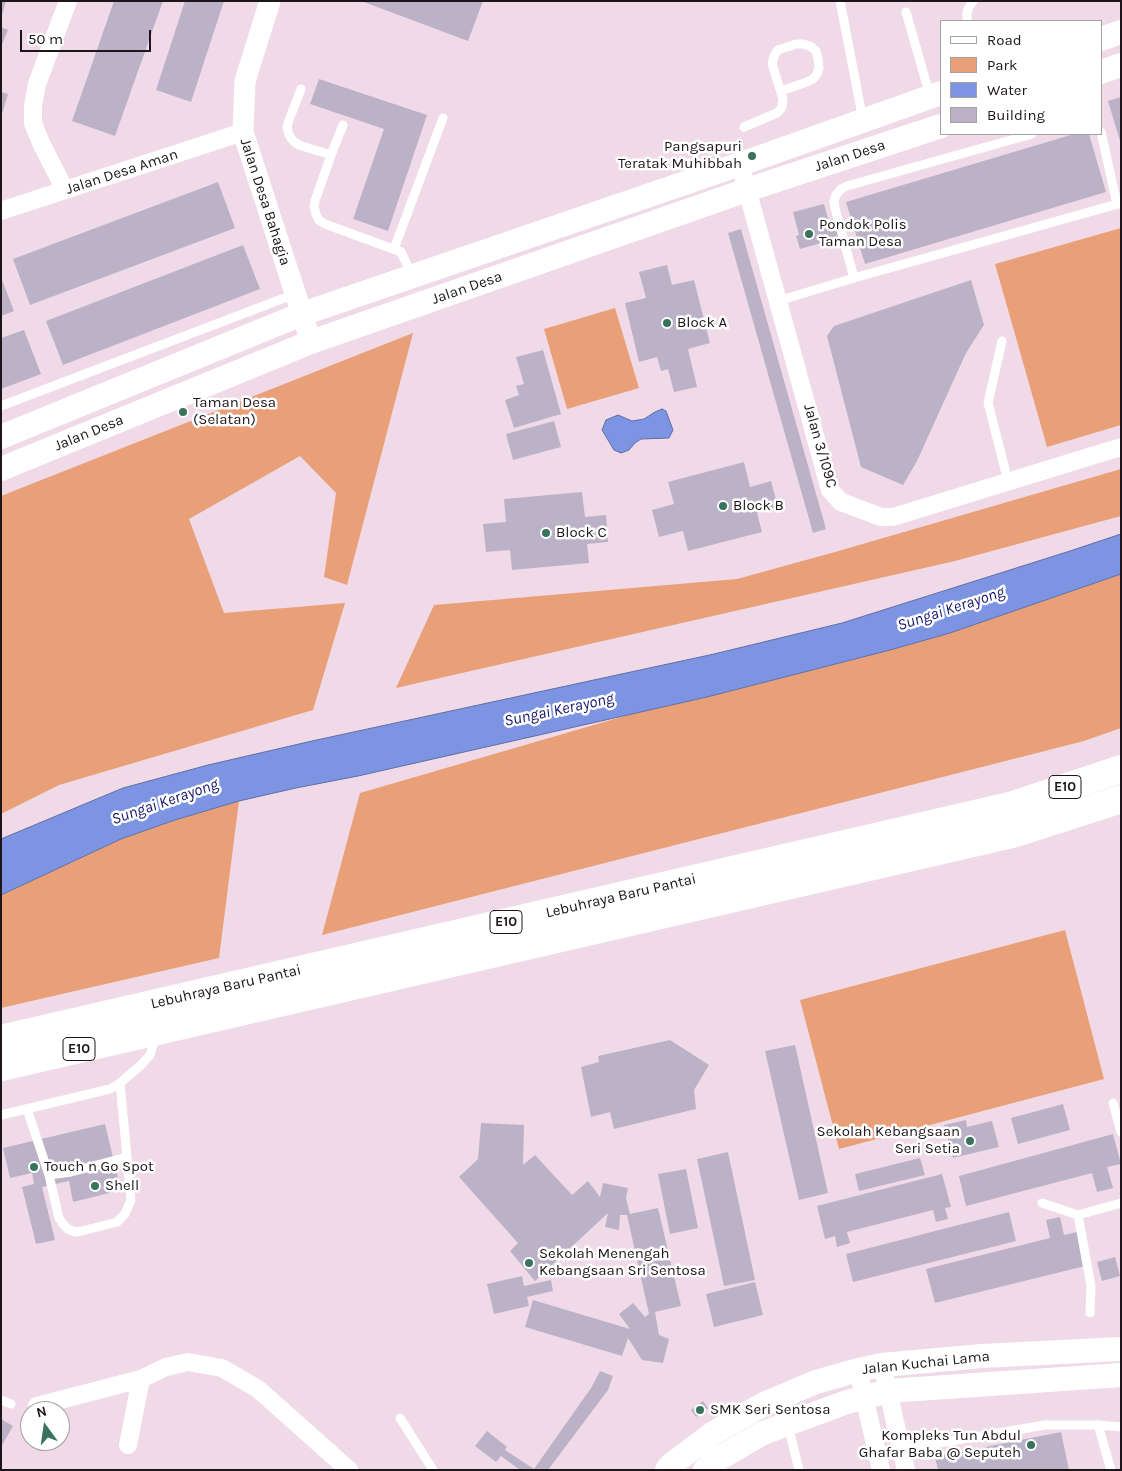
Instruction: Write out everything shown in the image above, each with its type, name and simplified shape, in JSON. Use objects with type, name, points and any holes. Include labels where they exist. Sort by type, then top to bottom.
[{"type":"highway","name":"Lebuhraya Baru Pantai","points":[[1,1039],[1010,806],[1121,769]]},
{"type":"highway","name":"Lebuhraya Baru Pantai","points":[[1,1068],[1016,833],[1121,799]]},
{"type":"main road","points":[[1102,39],[1121,32]]},
{"type":"main road","points":[[1102,72],[1121,65]]},
{"type":"main road","name":"Jalan Desa","points":[[1,437],[298,304],[412,275],[740,164],[936,95]]},
{"type":"main road","name":"Jalan Desa","points":[[1,470],[311,342],[748,190],[940,126]]},
{"type":"main road","name":"Jalan Kuchai Lama","points":[[667,1470],[672,1464],[712,1434],[764,1404],[816,1382],[858,1370],[882,1365],[982,1356],[1121,1349]]},
{"type":"main road","name":"Jalan Kuchai Lama","points":[[714,1466],[762,1433],[847,1402],[888,1391],[1121,1375]]},
{"type":"street","points":[[65,190],[33,123],[33,106],[37,84],[68,1]]},
{"type":"street","name":"Jalan Desa Bahagia","points":[[270,1],[245,81],[242,132],[311,342]]},
{"type":"street","name":"Jalan Desa Aman","points":[[1,211],[242,132]]},
{"type":"street","name":"Jalan 3/109C","points":[[740,164],[830,490],[841,502],[881,517],[893,517],[1121,447]]},
{"type":"street","points":[[56,1401],[141,1379],[166,1367],[188,1362],[222,1368],[258,1389],[349,1470]]},
{"type":"street","points":[[882,1365],[906,1470]]},
{"type":"street","points":[[858,1370],[881,1470]]},
{"type":"street","points":[[128,1445],[141,1379]]},
{"type":"lane","points":[[840,1],[863,120]]},
{"type":"lane","points":[[967,20],[968,7],[973,1]]},
{"type":"lane","points":[[906,12],[936,95]]},
{"type":"lane","points":[[744,127],[777,113],[782,107],[783,99],[772,64],[778,50],[791,45],[803,44],[810,46],[816,51],[818,58],[819,68],[817,74],[807,82],[781,91]]},
{"type":"lane","points":[[301,89],[287,127],[289,134],[293,141],[300,145],[330,155]]},
{"type":"lane","points":[[394,249],[443,118]]},
{"type":"lane","points":[[343,125],[330,155],[315,201],[314,208],[316,214],[320,220],[349,233],[401,252],[412,275]]},
{"type":"lane","points":[[854,278],[835,208],[836,194],[841,189],[1028,135]]},
{"type":"lane","points":[[778,301],[1119,203],[1102,135]]},
{"type":"lane","name":"Jalan Desa","points":[[1,406],[298,304]]},
{"type":"lane","points":[[1002,341],[988,403],[1008,481]]},
{"type":"lane","points":[[1,1115],[110,1089],[140,1066],[150,1055],[157,1031]]},
{"type":"lane","points":[[27,1109],[63,1224],[74,1232],[117,1222],[125,1214],[131,1200],[120,1083]]},
{"type":"lane","points":[[1113,1103],[1121,1132]]},
{"type":"lane","points":[[49,1176],[128,1157]]},
{"type":"lane","points":[[1042,1202],[1078,1215],[1121,1203]]},
{"type":"lane","points":[[1078,1215],[1090,1286],[1090,1312]]},
{"type":"lane","points":[[1,1400],[11,1404]]},
{"type":"lane","points":[[400,1418],[433,1470]]},
{"type":"lane","points":[[787,1423],[799,1470]]},
{"type":"lane","points":[[901,1449],[1045,1425],[1121,1427]]},
{"type":"lane","points":[[1098,1425],[1111,1470]]},
{"type":"green space","points":[[1121,228],[1121,425],[1047,447],[995,264]]},
{"type":"green space","points":[[615,308],[639,388],[567,409],[544,329]]},
{"type":"green space","points":[[413,333],[347,585],[324,577],[336,493],[300,456],[189,519],[224,613],[345,603],[313,710],[59,785],[1,814],[1,496]]},
{"type":"green space","points":[[1121,469],[1121,516],[955,561],[396,688],[434,605],[737,579]]},
{"type":"green space","points":[[1121,574],[1121,728],[1084,741],[322,935],[360,793],[628,715],[707,697],[950,633]]},
{"type":"green space","points":[[239,801],[219,958],[1,1008],[1,895],[121,839],[175,820]]},
{"type":"green space","points":[[1065,930],[1104,1079],[839,1149],[800,1000]]},
{"type":"water","points":[[662,409],[666,411],[673,430],[669,438],[641,439],[629,450],[621,453],[614,450],[602,430],[606,420],[618,415],[632,421],[644,419]]},
{"type":"water","name":"Sungai Kerayong","points":[[1121,534],[1121,574],[950,633],[707,697],[239,801],[175,820],[121,839],[1,895],[1,839],[123,788],[208,765],[312,741],[714,654],[842,623]]},
{"type":"building","points":[[1,1],[6,1],[2,15],[1,15]]},
{"type":"building","points":[[114,1],[163,1],[115,136],[72,121]]},
{"type":"building","points":[[185,1],[224,1],[191,102],[156,90]]},
{"type":"building","points":[[361,1],[483,1],[468,41]]},
{"type":"building","points":[[1,27],[8,30],[1,47]]},
{"type":"building","points":[[319,79],[427,115],[388,231],[353,219],[384,129],[310,104]]},
{"type":"building","points":[[1,92],[8,94],[2,114],[1,114]]},
{"type":"building","points":[[1121,97],[1121,141],[1120,141],[1108,101]]},
{"type":"building","points":[[1071,135],[1089,135],[1106,192],[865,264],[846,202]]},
{"type":"building","points":[[218,182],[235,228],[30,305],[13,259]]},
{"type":"building","points":[[824,204],[830,226],[836,224],[839,238],[800,249],[796,236],[799,235],[793,212]]},
{"type":"building","points":[[741,229],[826,529],[813,533],[728,233]]},
{"type":"building","points":[[243,245],[260,289],[63,365],[46,321]]},
{"type":"building","name":"Block A","points":[[667,265],[672,285],[694,280],[710,343],[688,349],[697,387],[674,392],[668,369],[661,371],[657,357],[639,362],[625,303],[646,298],[639,272]]},
{"type":"building","points":[[1,277],[14,311],[1,316]]},
{"type":"building","points":[[971,280],[984,325],[966,353],[917,461],[903,485],[861,467],[827,336],[834,326]]},
{"type":"building","points":[[24,330],[41,374],[1,389],[1,338]]},
{"type":"building","points":[[543,350],[561,414],[514,428],[505,400],[519,395],[516,386],[524,384],[516,357]]},
{"type":"building","points":[[554,421],[561,447],[513,460],[506,434]]},
{"type":"building","name":"Block B","points":[[744,462],[750,487],[771,481],[778,507],[757,513],[762,532],[688,551],[683,531],[659,537],[652,510],[674,504],[668,482]]},
{"type":"building","name":"Block C","points":[[582,492],[585,517],[606,515],[608,542],[587,544],[589,563],[512,570],[510,550],[486,552],[483,524],[506,522],[504,499]]},
{"type":"building","points":[[670,1040],[709,1065],[694,1090],[696,1109],[614,1129],[610,1112],[591,1117],[581,1067],[599,1062],[598,1056]]},
{"type":"building","points":[[795,1045],[828,1193],[799,1200],[765,1051]]},
{"type":"building","points":[[1063,1104],[1070,1130],[1018,1144],[1011,1118]]},
{"type":"building","points":[[966,1120],[967,1127],[992,1121],[999,1147],[953,1158],[944,1125]]},
{"type":"building","points":[[481,1123],[524,1125],[523,1165],[535,1155],[572,1195],[588,1181],[600,1197],[603,1183],[628,1188],[626,1198],[630,1214],[658,1208],[681,1306],[655,1312],[659,1335],[669,1339],[663,1363],[642,1360],[628,1338],[622,1356],[525,1327],[533,1300],[630,1329],[619,1314],[633,1303],[645,1317],[649,1314],[627,1215],[620,1215],[619,1230],[605,1227],[608,1213],[535,1281],[510,1251],[518,1243],[459,1177],[478,1159]]},
{"type":"building","name":"Shell","points":[[105,1124],[121,1190],[73,1202],[69,1181],[42,1187],[55,1240],[36,1244],[22,1187],[34,1184],[32,1173],[10,1178],[3,1148]]},
{"type":"building","points":[[1113,1134],[1121,1164],[1107,1167],[1113,1188],[1097,1192],[1092,1173],[966,1206],[959,1176]]},
{"type":"building","points":[[728,1152],[755,1280],[724,1286],[697,1159]]},
{"type":"building","points":[[920,1158],[925,1175],[859,1191],[855,1174]]},
{"type":"building","points":[[686,1169],[698,1228],[670,1234],[658,1174]]},
{"type":"building","points":[[942,1174],[951,1207],[945,1208],[948,1219],[936,1222],[933,1210],[847,1232],[850,1243],[837,1247],[835,1236],[825,1239],[817,1206]]},
{"type":"building","points":[[1009,1212],[1016,1241],[853,1282],[846,1254]]},
{"type":"building","points":[[1060,1217],[1064,1235],[1077,1232],[1085,1266],[935,1303],[926,1269],[1050,1238],[1046,1220]]},
{"type":"building","points":[[1115,1257],[1120,1276],[1102,1281],[1097,1262]]},
{"type":"building","points":[[522,1276],[524,1286],[551,1280],[553,1291],[527,1297],[529,1306],[494,1314],[487,1284]]},
{"type":"building","points":[[755,1282],[763,1315],[714,1327],[706,1294]]},
{"type":"building","points":[[600,1371],[613,1376],[608,1390],[548,1470],[520,1470],[501,1456],[496,1462],[475,1446],[487,1431],[507,1447],[505,1450],[534,1469],[591,1388]]},
{"type":"building","points":[[703,1401],[708,1408],[696,1417],[691,1410]]},
{"type":"building","points":[[1,1419],[13,1426],[1,1447]]},
{"type":"building","name":"Kompleks Tun Abdul Ghafar Baba @ Seputeh","points":[[1061,1432],[1069,1470],[938,1470],[935,1457]]},
{"type":"place","name":"Pangsapuri Teratak Muhibbah","points":[[752,156]]},
{"type":"place","name":"Pondok Polis Taman Desa","points":[[809,234]]},
{"type":"place","name":"Block A","points":[[667,323]]},
{"type":"place","name":"Taman Desa (Selatan)","points":[[183,412]]},
{"type":"place","name":"Block B","points":[[723,506]]},
{"type":"place","name":"Block C","points":[[546,533]]},
{"type":"place","name":"Sekolah Kebangsaan Seri Setia","points":[[970,1141]]},
{"type":"place","name":"Touch n Go Spot","points":[[34,1167]]},
{"type":"place","name":"Shell","points":[[95,1186]]},
{"type":"place","name":"Sekolah Menengah Kebangsaan Sri Sentosa","points":[[529,1263]]},
{"type":"place","name":"SMK Seri Sentosa","points":[[700,1410]]},
{"type":"place","name":"Kompleks Tun Abdul Ghafar Baba @ Seputeh","points":[[1031,1445]]}]
